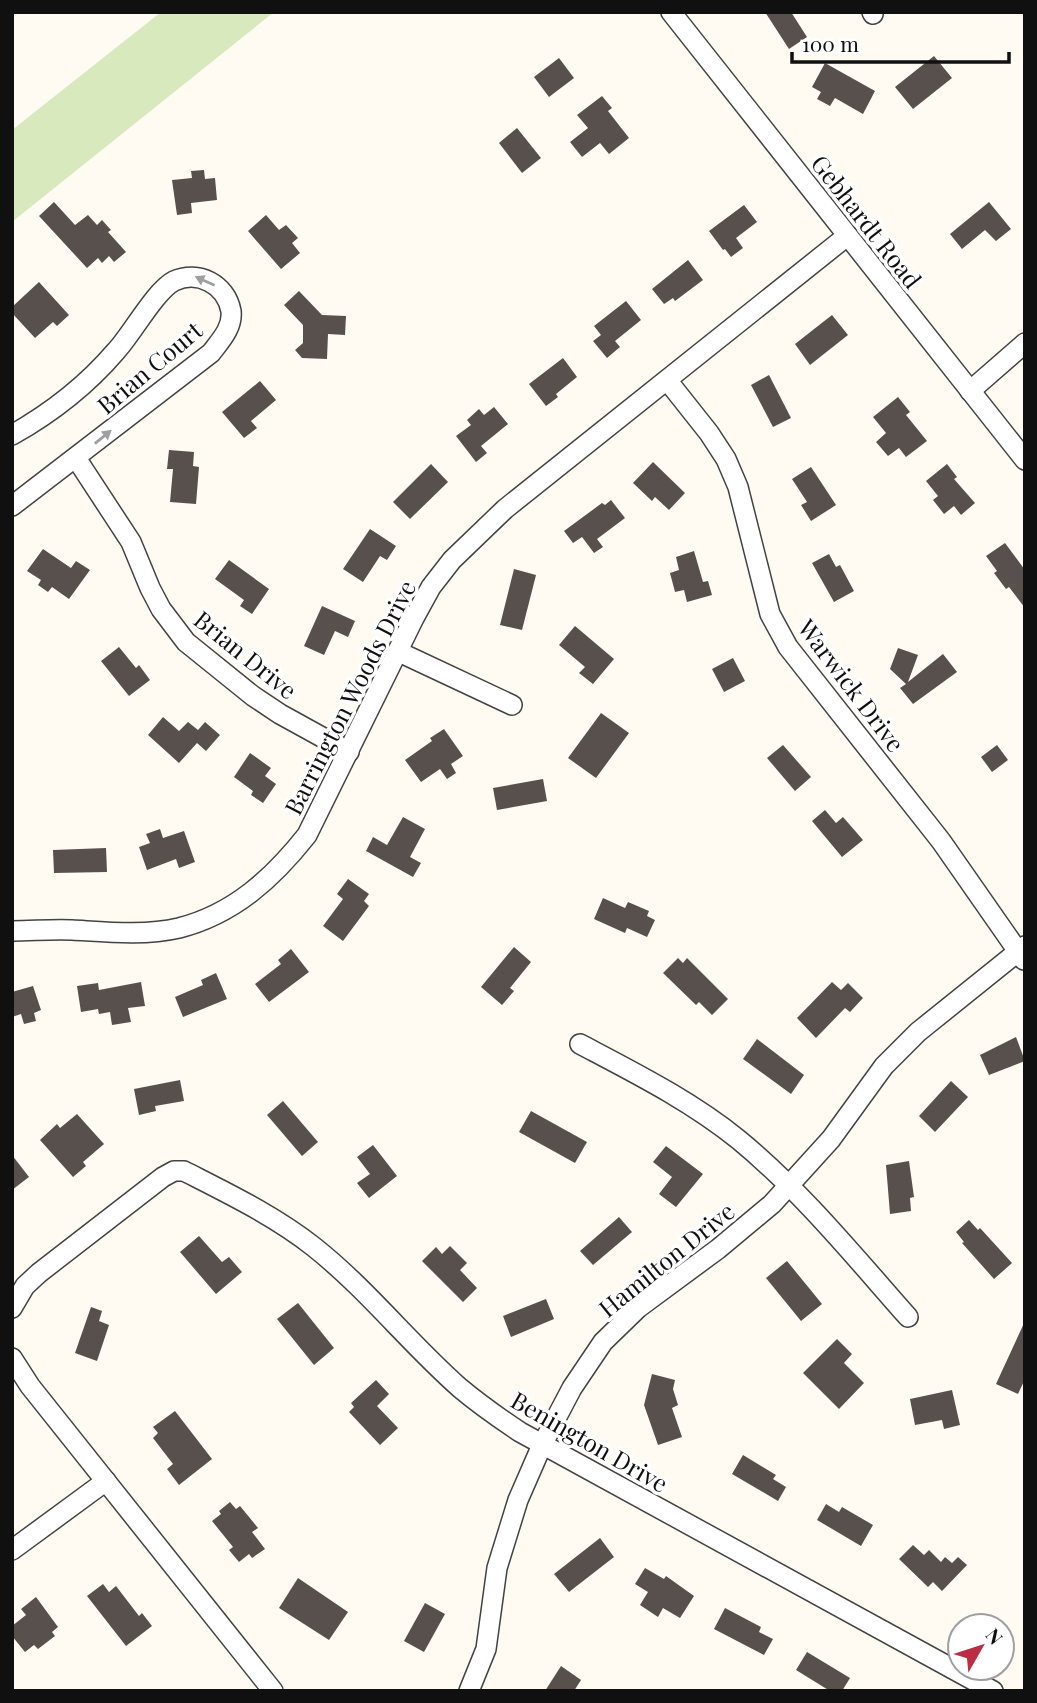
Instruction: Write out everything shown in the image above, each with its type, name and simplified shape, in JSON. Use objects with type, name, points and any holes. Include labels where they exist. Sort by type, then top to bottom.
[{"type":"street","name":"Gebhardt Road","points":[[671,12],[1025,460]]},
{"type":"street","name":"Barrington Woods Drive","points":[[12,931],[126,933],[180,928],[228,909],[265,883],[307,835],[431,587],[473,537],[847,236]]},
{"type":"street","name":"Brian Court","points":[[12,435],[51,412],[94,374],[172,282],[190,276],[210,280],[224,294],[231,313],[227,332],[211,353],[12,506]]},
{"type":"street","points":[[970,391],[1025,343]]},
{"type":"street","name":"Warwick Drive","points":[[667,380],[709,433],[734,478],[770,614],[788,648],[941,841],[1022,952]]},
{"type":"street","name":"Brian Drive","points":[[76,458],[131,542],[161,609],[186,642],[262,702],[349,752]]},
{"type":"street","points":[[399,652],[512,705]]},
{"type":"street","name":"Hamilton Drive","points":[[469,1691],[486,1649],[497,1568],[518,1500],[542,1445],[572,1388],[603,1342],[638,1308],[741,1231],[790,1187],[831,1139],[884,1066],[918,1032],[1022,952]]},
{"type":"street","points":[[580,1044],[653,1083],[739,1140],[814,1210],[908,1317]]},
{"type":"street","name":"Benington Drive","points":[[12,1308],[25,1286],[39,1273],[163,1177],[180,1170],[245,1202],[312,1245],[383,1310],[458,1387],[487,1410],[542,1445],[993,1691]]},
{"type":"street","points":[[12,1358],[30,1386],[273,1691]]},
{"type":"street","points":[[12,1550],[106,1481]]},
{"type":"green space","points":[[161,12],[274,12],[12,222],[12,130]]},
{"type":"building","points":[[765,12],[791,12],[807,37],[789,49]]},
{"type":"building","points":[[934,56],[952,78],[913,109],[895,87]]},
{"type":"building","points":[[559,58],[574,78],[549,97],[534,77]]},
{"type":"building","points":[[825,63],[875,91],[863,114],[835,98],[830,106],[817,99],[821,92],[812,87]]},
{"type":"building","points":[[602,96],[612,108],[608,111],[629,138],[609,154],[600,143],[582,157],[570,142],[588,128],[577,115]]},
{"type":"building","points":[[517,128],[541,158],[522,173],[499,143]]},
{"type":"building","points":[[204,170],[205,179],[215,178],[217,200],[191,203],[192,213],[177,215],[172,180],[192,178],[191,171]]},
{"type":"building","points":[[54,202],[75,225],[88,215],[97,225],[102,220],[111,230],[108,232],[126,252],[114,262],[109,256],[102,263],[98,258],[87,268],[39,216]]},
{"type":"building","points":[[989,202],[1011,229],[996,241],[985,230],[962,249],[950,234]]},
{"type":"building","points":[[744,205],[757,222],[736,238],[743,248],[731,257],[709,231]]},
{"type":"building","points":[[266,215],[279,230],[286,225],[298,238],[292,243],[300,253],[281,269],[248,231]]},
{"type":"building","points":[[688,260],[703,280],[675,301],[673,298],[664,304],[652,289]]},
{"type":"building","points":[[39,282],[69,315],[57,326],[53,322],[35,338],[12,313],[12,307]]},
{"type":"building","points":[[299,291],[322,315],[346,316],[345,335],[328,334],[327,359],[302,358],[295,350],[303,343],[303,325],[284,305]]},
{"type":"building","points":[[626,301],[641,320],[615,341],[620,347],[607,358],[593,341],[601,335],[594,326]]},
{"type":"building","points":[[832,315],[848,335],[810,365],[795,344]]},
{"type":"building","points":[[563,358],[577,377],[546,406],[529,384]]},
{"type":"building","points":[[769,375],[791,418],[773,427],[751,385]]},
{"type":"building","points":[[260,381],[276,400],[251,421],[257,428],[244,438],[222,412]]},
{"type":"building","points":[[898,397],[910,412],[906,415],[927,441],[906,457],[899,448],[888,456],[876,442],[886,433],[873,417]]},
{"type":"building","points":[[494,407],[508,424],[481,446],[487,453],[476,462],[456,436],[471,425],[467,420],[479,409],[484,415]]},
{"type":"building","points":[[169,450],[194,452],[193,466],[199,467],[196,504],[170,502],[173,469],[167,469]]},
{"type":"building","points":[[653,462],[685,493],[669,510],[655,497],[652,501],[633,483]]},
{"type":"building","points":[[431,464],[448,482],[410,519],[393,502]]},
{"type":"building","points":[[947,464],[957,477],[954,479],[975,503],[961,515],[954,506],[944,514],[933,500],[938,496],[926,481]]},
{"type":"building","points":[[811,467],[836,505],[811,521],[801,505],[807,502],[792,479]]},
{"type":"building","points":[[611,500],[625,518],[597,539],[603,547],[594,553],[582,537],[573,543],[564,531],[602,503],[605,505]]},
{"type":"building","points":[[370,529],[396,546],[387,560],[380,556],[363,582],[343,569]]},
{"type":"building","points":[[1005,543],[1025,570],[1025,608],[994,573],[997,571],[986,556]]},
{"type":"building","points":[[43,549],[71,568],[76,561],[90,570],[69,599],[52,587],[48,592],[38,585],[41,580],[27,571]]},
{"type":"building","points":[[694,551],[703,582],[708,581],[712,595],[687,602],[684,590],[675,592],[670,573],[679,570],[676,557]]},
{"type":"building","points":[[829,554],[836,567],[840,565],[854,591],[834,602],[812,563]]},
{"type":"building","points":[[229,560],[269,589],[252,614],[240,606],[244,600],[215,579]]},
{"type":"building","points":[[514,569],[536,575],[522,630],[500,625]]},
{"type":"building","points":[[322,606],[355,621],[348,637],[335,631],[324,655],[304,646]]},
{"type":"building","points":[[575,626],[614,659],[593,684],[579,673],[585,667],[559,645]]},
{"type":"building","points":[[119,647],[136,668],[139,665],[150,680],[129,696],[101,661]]},
{"type":"building","points":[[898,648],[918,655],[908,682],[943,654],[957,672],[913,704],[900,688],[906,684],[890,669]]},
{"type":"building","points":[[733,658],[745,681],[724,692],[712,669]]},
{"type":"building","points":[[601,713],[629,733],[596,778],[568,758]]},
{"type":"building","points":[[163,717],[179,731],[188,722],[198,730],[205,722],[220,735],[206,751],[197,743],[179,763],[148,735]]},
{"type":"building","points":[[444,729],[463,756],[451,764],[456,773],[447,779],[440,769],[421,782],[405,760]]},
{"type":"building","points":[[783,745],[811,777],[795,791],[767,758]]},
{"type":"building","points":[[997,745],[1008,760],[992,772],[981,757]]},
{"type":"building","points":[[250,753],[271,768],[265,776],[276,784],[263,803],[251,795],[253,791],[234,777]]},
{"type":"building","points":[[543,779],[547,801],[497,810],[493,788]]},
{"type":"building","points":[[825,810],[836,823],[843,817],[863,840],[842,857],[812,821]]},
{"type":"building","points":[[403,817],[425,829],[410,857],[421,863],[413,877],[366,851],[373,837],[387,845]]},
{"type":"building","points":[[160,829],[163,838],[184,831],[195,862],[179,868],[176,859],[147,870],[139,847],[150,843],[146,834]]},
{"type":"building","points":[[106,848],[107,872],[54,873],[53,850]]},
{"type":"building","points":[[348,879],[369,894],[364,901],[369,906],[343,941],[323,926],[343,899],[337,894]]},
{"type":"building","points":[[603,898],[625,908],[628,902],[649,911],[647,916],[655,920],[647,937],[627,928],[625,933],[594,919]]},
{"type":"building","points":[[514,947],[531,962],[510,988],[514,991],[502,1005],[481,987]]},
{"type":"building","points":[[291,949],[309,972],[269,1002],[255,984],[281,964],[278,960]]},
{"type":"building","points":[[678,958],[683,963],[687,958],[728,999],[712,1015],[699,1002],[696,1005],[663,973]]},
{"type":"building","points":[[216,973],[227,999],[183,1017],[175,997],[203,985],[201,980]]},
{"type":"building","points":[[141,982],[145,1006],[128,1008],[131,1022],[112,1025],[110,1012],[99,1014],[98,1009],[81,1012],[77,986],[98,983],[99,990]]},
{"type":"building","points":[[832,982],[841,990],[848,983],[863,998],[850,1012],[845,1008],[816,1038],[797,1018]]},
{"type":"building","points":[[33,986],[41,1010],[34,1013],[36,1021],[24,1024],[21,1014],[12,1017],[12,992]]},
{"type":"building","points":[[1016,1037],[1025,1061],[989,1075],[980,1055]]},
{"type":"building","points":[[757,1039],[804,1075],[791,1094],[743,1059]]},
{"type":"building","points":[[180,1080],[184,1101],[155,1106],[156,1111],[139,1115],[134,1089]]},
{"type":"building","points":[[951,1081],[968,1097],[935,1132],[919,1116]]},
{"type":"building","points":[[283,1101],[318,1142],[302,1156],[267,1115]]},
{"type":"building","points":[[531,1111],[587,1142],[575,1163],[519,1132]]},
{"type":"building","points":[[77,1114],[104,1144],[83,1162],[86,1166],[73,1177],[40,1140],[57,1124],[60,1128]]},
{"type":"building","points":[[373,1145],[397,1176],[369,1198],[357,1183],[370,1174],[357,1157]]},
{"type":"building","points":[[666,1146],[703,1174],[676,1207],[659,1194],[672,1177],[653,1162]]},
{"type":"building","points":[[12,1155],[29,1177],[12,1190]]},
{"type":"building","points":[[909,1161],[914,1197],[910,1198],[911,1211],[890,1214],[886,1165]]},
{"type":"building","points":[[619,1217],[632,1232],[593,1265],[580,1251]]},
{"type":"building","points":[[969,1220],[978,1230],[980,1228],[1012,1263],[994,1279],[962,1243],[964,1242],[956,1232]]},
{"type":"building","points":[[199,1236],[222,1262],[229,1257],[242,1272],[216,1294],[180,1252]]},
{"type":"building","points":[[450,1246],[467,1263],[460,1270],[477,1288],[463,1302],[422,1261],[436,1247],[442,1254]]},
{"type":"building","points":[[787,1261],[822,1304],[801,1321],[766,1278]]},
{"type":"building","points":[[546,1299],[554,1319],[511,1337],[503,1316]]},
{"type":"building","points":[[298,1303],[334,1348],[314,1365],[277,1319]]},
{"type":"building","points":[[91,1307],[102,1311],[99,1321],[109,1325],[97,1361],[75,1353]]},
{"type":"building","points":[[1025,1321],[1025,1379],[1018,1394],[996,1384]]},
{"type":"building","points":[[837,1339],[852,1354],[844,1363],[864,1383],[839,1409],[803,1373]]},
{"type":"building","points":[[652,1374],[675,1380],[673,1389],[678,1405],[672,1408],[682,1437],[658,1445],[644,1405]]},
{"type":"building","points":[[376,1380],[389,1394],[377,1406],[398,1428],[380,1445],[349,1412],[354,1407],[351,1403]]},
{"type":"building","points":[[952,1390],[960,1425],[944,1429],[942,1420],[915,1425],[910,1399]]},
{"type":"building","points":[[175,1411],[212,1459],[179,1485],[167,1469],[173,1464],[153,1438],[158,1433],[153,1427]]},
{"type":"building","points":[[743,1455],[776,1475],[773,1479],[786,1487],[778,1501],[732,1474]]},
{"type":"building","points":[[230,1502],[236,1509],[240,1506],[258,1528],[252,1532],[265,1549],[252,1558],[249,1554],[239,1562],[229,1550],[233,1547],[212,1521]]},
{"type":"building","points":[[826,1504],[839,1512],[842,1507],[873,1525],[861,1546],[817,1520]]},
{"type":"building","points":[[600,1538],[614,1557],[569,1592],[554,1574]]},
{"type":"building","points":[[913,1545],[924,1555],[929,1550],[941,1562],[945,1557],[952,1563],[958,1557],[967,1565],[942,1591],[933,1582],[928,1587],[899,1559]]},
{"type":"building","points":[[645,1568],[664,1579],[666,1576],[694,1596],[680,1618],[663,1608],[658,1617],[640,1605],[648,1592],[635,1584]]},
{"type":"building","points":[[298,1578],[348,1612],[329,1640],[279,1608]]},
{"type":"building","points":[[103,1584],[109,1592],[116,1586],[139,1616],[142,1613],[152,1626],[126,1646],[87,1596]]},
{"type":"building","points":[[36,1597],[58,1627],[52,1632],[55,1636],[38,1649],[34,1645],[25,1652],[12,1636],[12,1626],[26,1615],[21,1609]]},
{"type":"building","points":[[425,1603],[445,1614],[424,1652],[404,1641]]},
{"type":"building","points":[[725,1608],[761,1627],[759,1632],[773,1639],[764,1655],[714,1629]]},
{"type":"building","points":[[807,1652],[850,1678],[842,1691],[830,1691],[796,1670]]},
{"type":"building","points":[[561,1666],[581,1680],[574,1691],[545,1691]]}]
